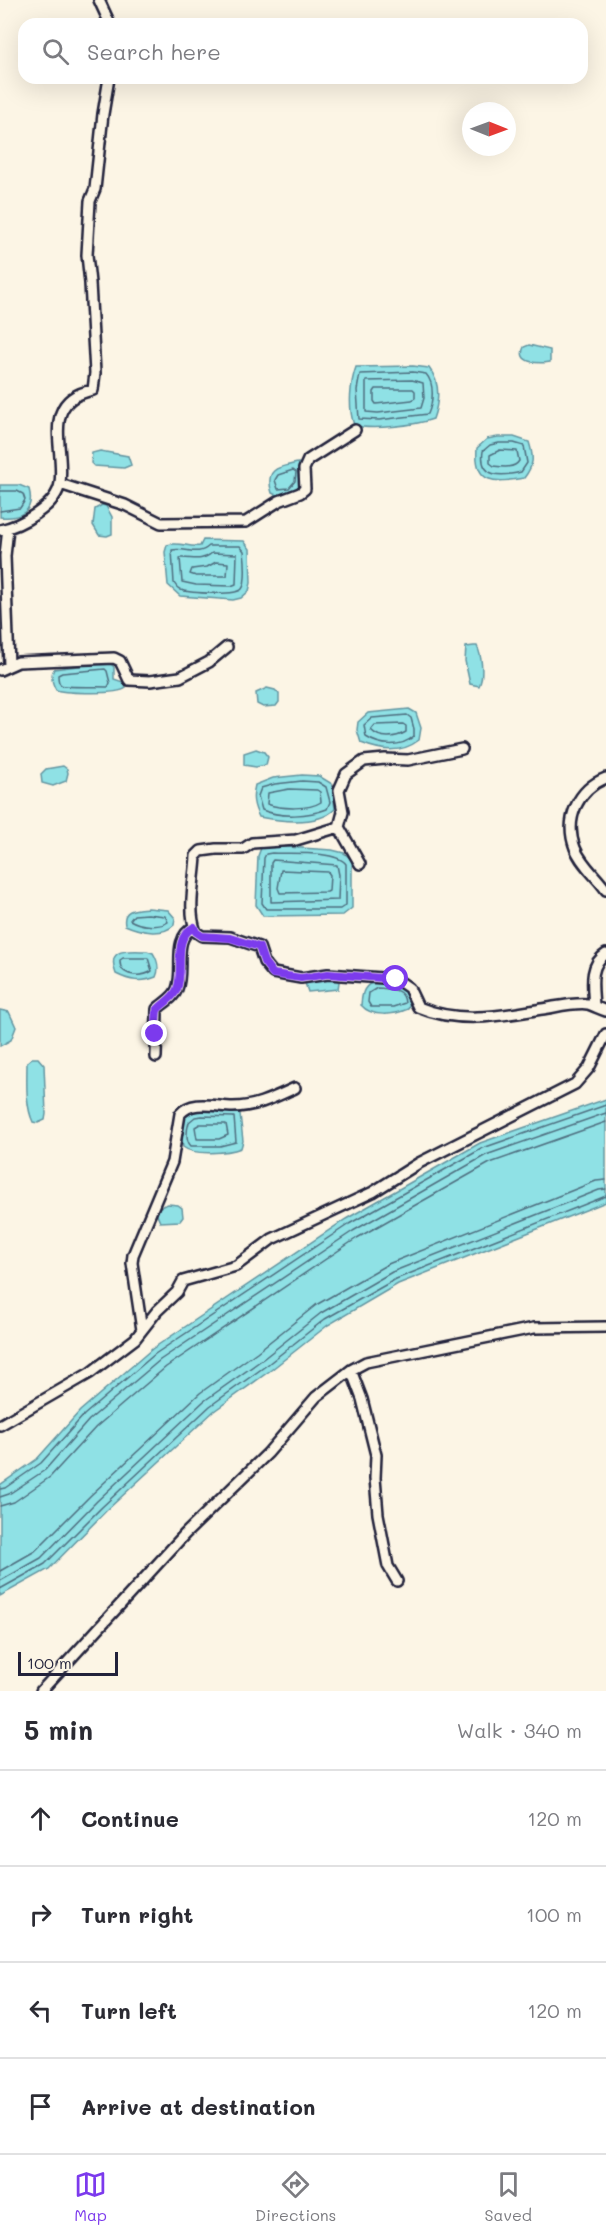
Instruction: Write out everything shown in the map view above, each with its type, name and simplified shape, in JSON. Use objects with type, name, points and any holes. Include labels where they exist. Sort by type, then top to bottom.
[{"type":"street","points":[[99,0],[107,18]]},
{"type":"street","points":[[108,84],[95,189],[90,201],[87,255],[95,373],[93,390],[70,398],[60,412],[60,484],[57,493],[42,510],[4,529],[5,668],[26,661],[114,658],[120,661],[132,682],[150,681],[180,677],[208,662],[227,646]]},
{"type":"street","points":[[60,484],[125,505],[161,523],[246,522],[279,501],[305,489],[304,469],[308,460],[355,430]]},
{"type":"street","points":[[360,864],[339,827],[343,812],[339,790],[346,774],[364,761],[408,760],[462,749]]},
{"type":"street","points":[[606,778],[583,791],[575,807],[572,824],[575,848],[606,890]]},
{"type":"street","points":[[339,827],[296,840],[252,843],[243,849],[201,851],[196,856],[194,927],[196,932],[202,936],[230,938],[259,947],[264,962],[273,974],[301,978],[328,974],[396,979],[409,987],[418,1007],[431,1013],[461,1017],[488,1017],[588,1004],[606,1011]]},
{"type":"street","points":[[156,1057],[157,1010],[172,997],[178,988],[181,944],[186,931],[194,927]]},
{"type":"street","points":[[594,1006],[592,977],[599,959],[606,954]]},
{"type":"street","points":[[0,1425],[90,1373],[135,1339],[157,1311],[177,1292],[183,1281],[236,1266],[272,1239],[373,1192],[430,1158],[574,1084],[589,1068],[606,1034]]},
{"type":"street","points":[[142,1330],[132,1263],[133,1255],[172,1162],[180,1114],[185,1108],[197,1105],[233,1107],[255,1104],[296,1088]]},
{"type":"street","points":[[41,1691],[185,1534],[268,1453],[316,1397],[351,1370],[366,1362],[534,1328],[606,1327]]},
{"type":"street","points":[[351,1370],[362,1400],[376,1455],[375,1478],[380,1526],[388,1566],[397,1581]]},
{"type":"water","points":[[529,345],[550,350],[550,362],[540,363],[526,359],[522,352],[524,347]]},
{"type":"water","points":[[356,367],[429,368],[436,380],[438,399],[433,419],[393,426],[361,427],[354,425],[350,396]]},
{"type":"water","points":[[514,437],[529,442],[532,461],[524,478],[504,481],[488,479],[479,469],[477,448],[487,439]]},
{"type":"water","points":[[100,451],[128,456],[131,465],[124,468],[94,466],[91,463],[92,453]]},
{"type":"water","points":[[301,464],[302,485],[285,495],[272,493],[270,478],[275,470]]},
{"type":"water","points":[[0,485],[19,485],[29,489],[30,503],[25,512],[14,517],[0,517]]},
{"type":"water","points":[[102,505],[106,506],[112,517],[112,534],[107,536],[99,535],[93,525],[95,509]]},
{"type":"water","points":[[203,540],[244,541],[250,549],[251,583],[249,591],[241,598],[233,600],[180,596],[168,585],[165,552],[167,545],[200,546]]},
{"type":"water","points":[[477,646],[482,672],[479,686],[470,684],[465,661],[466,647]]},
{"type":"water","points":[[110,663],[114,667],[114,679],[123,682],[126,688],[113,692],[81,693],[56,690],[53,685],[54,669]]},
{"type":"water","points":[[267,688],[279,694],[279,702],[276,706],[263,707],[257,704],[256,693]]},
{"type":"water","points":[[409,709],[416,713],[421,728],[419,740],[405,748],[391,750],[361,743],[357,730],[358,722],[368,713]]},
{"type":"water","points":[[256,749],[264,752],[268,757],[266,765],[256,767],[244,765],[244,753]]},
{"type":"water","points":[[63,766],[68,773],[66,781],[53,786],[42,783],[41,774],[46,769]]},
{"type":"water","points":[[319,776],[332,784],[335,809],[319,818],[309,820],[288,821],[259,817],[254,801],[255,785],[273,778]]},
{"type":"water","points":[[271,846],[332,850],[344,853],[352,860],[352,908],[343,915],[263,916],[256,905],[258,856],[261,848]]},
{"type":"water","points":[[148,908],[168,910],[175,918],[174,925],[157,932],[143,931],[125,925],[126,916],[130,911]]},
{"type":"water","points":[[147,951],[153,953],[157,962],[156,977],[136,980],[116,974],[114,959],[120,952]]},
{"type":"water","points":[[335,979],[339,982],[338,989],[308,992],[305,983],[308,980]]},
{"type":"water","points":[[376,981],[401,985],[411,999],[408,1009],[396,1013],[377,1014],[361,1005],[366,987]]},
{"type":"water","points":[[0,1010],[9,1012],[16,1027],[11,1040],[0,1046]]},
{"type":"water","points":[[32,1058],[38,1058],[44,1065],[46,1114],[45,1120],[38,1123],[33,1122],[28,1101],[27,1062]]},
{"type":"water","points":[[606,1099],[606,1202],[398,1284],[328,1325],[214,1411],[106,1511],[49,1569],[0,1596],[0,1485],[37,1459],[80,1411],[152,1349],[346,1219],[480,1143]]},
{"type":"water","points":[[233,1111],[240,1114],[243,1141],[241,1148],[211,1153],[195,1152],[183,1147],[181,1130],[184,1118],[192,1112]]},
{"type":"water","points":[[168,1204],[182,1208],[183,1217],[180,1221],[160,1222],[157,1208]]},
{"type":"route","points":[[155,1034],[157,1010],[172,997],[178,988],[181,944],[186,931],[194,927],[196,932],[202,936],[230,938],[259,947],[264,962],[273,974],[301,978],[328,974],[396,979]]}]
